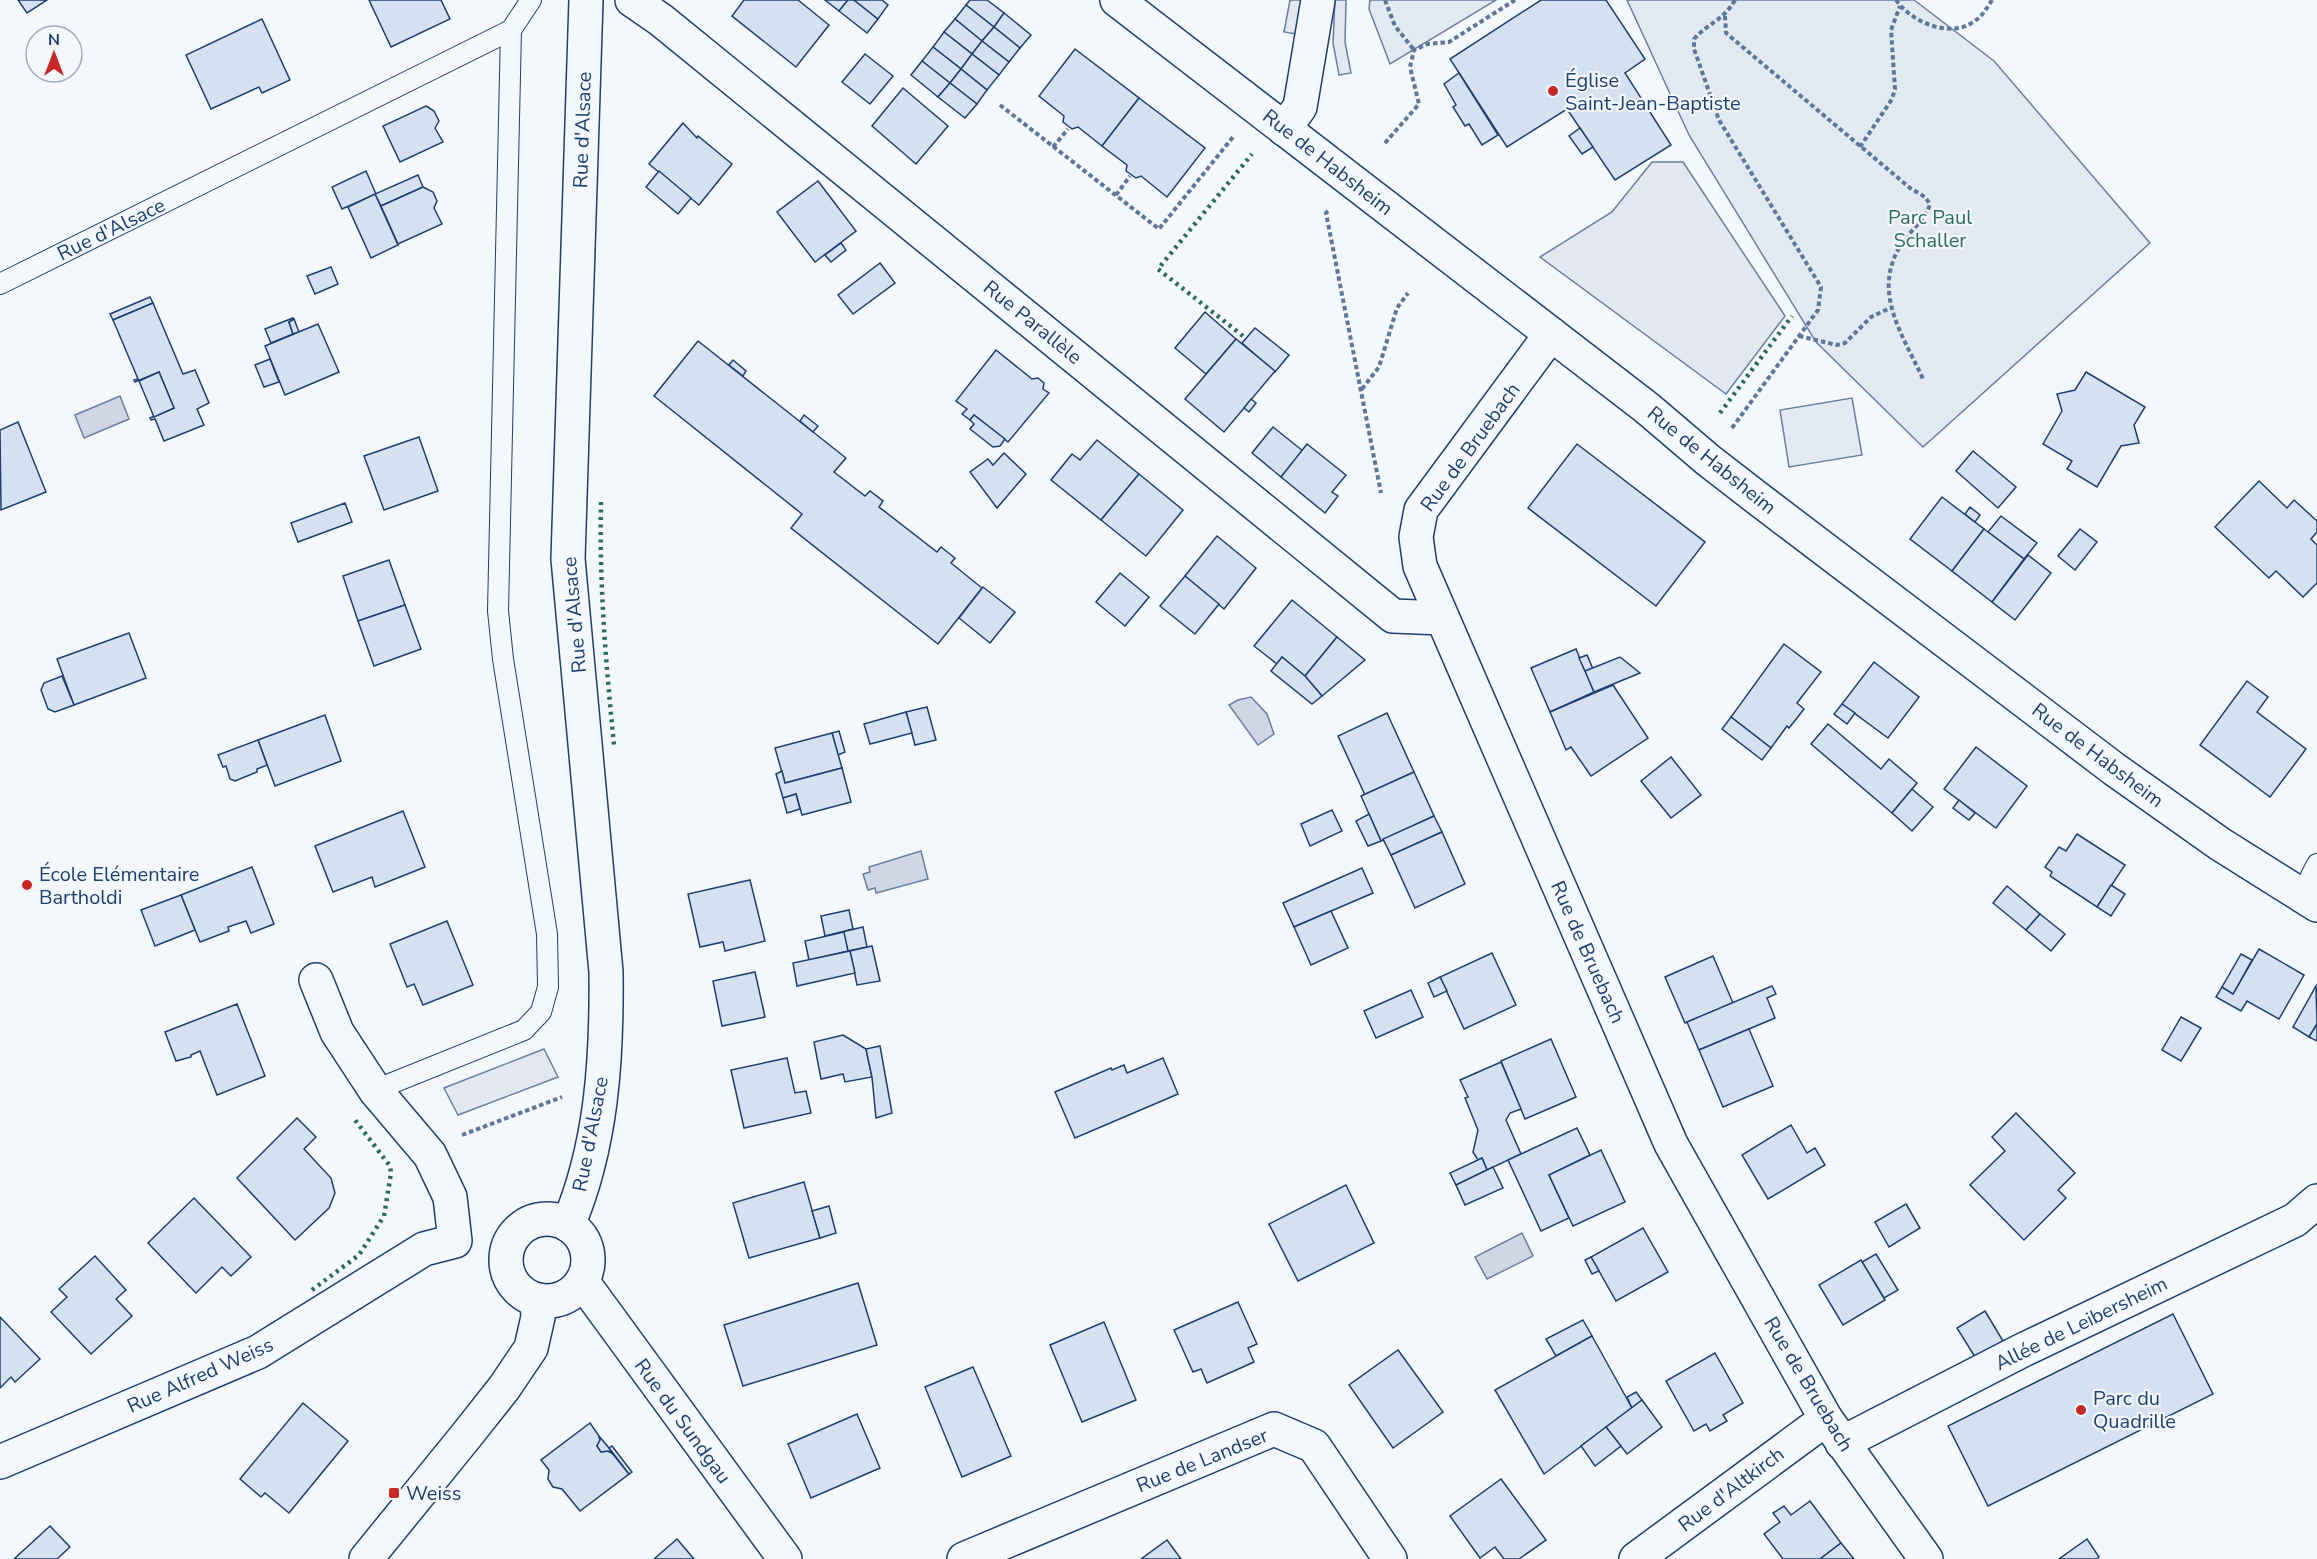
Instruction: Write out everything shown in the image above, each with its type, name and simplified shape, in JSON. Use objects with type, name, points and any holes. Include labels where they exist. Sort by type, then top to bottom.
[{"type":"street","name":"Rue d'Alsace","points":[[568,1225],[594,1138],[601,1102],[607,1032],[606,972],[568,558],[586,0]]},
{"type":"street","name":"Rue Parallèle","points":[[632,0],[661,20],[1393,616],[1442,618]]},
{"type":"street","name":"Rue de Habsheim","points":[[1118,0],[1647,408],[1761,501],[2114,769],[2220,844],[2309,900]]},
{"type":"street","points":[[1284,129],[1300,107],[1318,0]]},
{"type":"street","name":"Rue de Bruebach","points":[[1551,334],[1421,510],[1416,537],[1419,566],[1671,1144],[1834,1431],[1926,1559]]},
{"type":"street","points":[[316,980],[337,1032],[375,1089],[430,1155],[450,1197],[455,1241]]},
{"type":"street","name":"Allée de Leibersheim","points":[[1834,1431],[2021,1351],[2295,1220],[2317,1201]]},
{"type":"street","points":[[543,1219],[556,1220],[568,1225],[578,1233],[585,1244],[588,1257],[587,1269],[582,1281],[574,1291],[563,1298],[550,1301],[537,1300],[515,1288],[505,1264],[506,1251],[511,1239],[519,1229],[530,1222],[543,1219]]},
{"type":"street","name":"Rue Alfred Weiss","points":[[0,1462],[258,1352],[424,1249],[455,1241],[490,1244],[506,1251]]},
{"type":"street","name":"Rue du Sundgau","points":[[582,1281],[785,1559]]},
{"type":"street","points":[[366,1559],[504,1388],[531,1348],[538,1317],[537,1300]]},
{"type":"street","name":"Rue de Landser","points":[[964,1559],[1274,1429],[1314,1446],[1390,1559]]},
{"type":"street","name":"Rue d'Altkirch","points":[[1636,1559],[1834,1431]]},
{"type":"lane","points":[[375,1089],[524,1030],[541,1012],[548,987],[547,934],[503,659],[498,611],[512,30],[531,0]]},
{"type":"lane","name":"Rue d'Alsace","points":[[0,284],[512,30]]},
{"type":"lane","points":[[2309,900],[2317,864]]},
{"type":"path","points":[[1385,0],[1395,26],[1414,50]]},
{"type":"path","points":[[1414,50],[1428,44],[1449,42],[1515,0]]},
{"type":"path","points":[[1728,434],[1818,310],[1821,287],[1719,120],[1694,49],[1694,39],[1700,32],[1725,16],[1735,0]]},
{"type":"path","points":[[1896,0],[1921,23],[1943,28],[1968,25],[1983,15],[1992,0]]},
{"type":"path","points":[[1860,147],[1892,99],[1895,89],[1891,30],[1900,6]]},
{"type":"path","points":[[1725,16],[1726,33],[1860,147],[1910,188],[1925,197],[1930,204],[1927,214],[1900,245],[1891,267],[1887,288],[1890,308],[1923,379]]},
{"type":"path","points":[[1385,143],[1419,104],[1410,67],[1414,50]]},
{"type":"path","points":[[1000,105],[1159,229],[1235,134]]},
{"type":"path","points":[[1053,147],[1068,129]]},
{"type":"path","points":[[1116,195],[1130,176]]},
{"type":"path","points":[[1330,208],[1326,213],[1362,390],[1380,493]]},
{"type":"path","points":[[1362,390],[1379,367],[1397,308],[1408,293]]},
{"type":"path","points":[[1799,336],[1837,345],[1845,343],[1871,317],[1890,308]]},
{"type":"path","points":[[453,1139],[573,1093]]},
{"type":"green space","points":[[1370,0],[1496,0],[1390,64],[1369,9]]},
{"type":"green space","name":"Parc Paul Schaller","points":[[1627,0],[1914,0],[1994,61],[2150,243],[1923,447],[1816,342],[1689,135]]},
{"type":"green space","points":[[1852,398],[1862,455],[1789,467],[1780,410]]},
{"type":"shaded area","points":[[1290,0],[1302,0],[1296,34],[1284,32]]},
{"type":"shaded area","points":[[1335,0],[1346,0],[1345,42],[1351,73],[1339,75],[1333,43]]},
{"type":"shaded area","points":[[1652,162],[1683,162],[1785,316],[1726,394],[1540,257],[1612,212]]},
{"type":"shaded area","points":[[120,396],[129,419],[84,438],[75,415]]},
{"type":"shaded area","points":[[1251,697],[1267,714],[1274,734],[1258,745],[1229,705]]},
{"type":"shaded area","points":[[921,851],[928,879],[876,893],[875,888],[868,890],[863,874],[870,872],[869,867]]},
{"type":"shaded area","points":[[544,1049],[558,1077],[458,1115],[444,1088]]},
{"type":"shaded area","points":[[1522,1233],[1533,1256],[1487,1279],[1475,1257]]},
{"type":"building","points":[[18,0],[47,0],[27,13]]},
{"type":"building","points":[[369,0],[441,0],[450,19],[391,47]]},
{"type":"building","points":[[744,0],[798,0],[829,25],[796,67],[732,16]]},
{"type":"building","points":[[825,0],[848,0],[839,11]]},
{"type":"building","points":[[848,0],[854,0],[878,19],[867,33],[839,11]]},
{"type":"building","points":[[854,0],[882,0],[888,5],[878,19]]},
{"type":"building","points":[[970,0],[987,0],[1004,13],[994,27],[966,5]]},
{"type":"building","name":"Église Saint-Jean-Baptiste","points":[[1541,0],[1606,0],[1645,59],[1625,73],[1671,145],[1615,180],[1567,109],[1507,147],[1450,59]]},
{"type":"building","points":[[966,5],[994,27],[982,41],[955,19]]},
{"type":"building","points":[[1004,13],[1031,35],[1020,48],[994,27]]},
{"type":"building","points":[[262,19],[290,80],[262,93],[259,87],[211,109],[186,55]]},
{"type":"building","points":[[955,19],[982,41],[972,54],[944,32]]},
{"type":"building","points":[[994,27],[1020,48],[1009,62],[982,41]]},
{"type":"building","points":[[944,32],[972,54],[961,69],[933,47]]},
{"type":"building","points":[[982,41],[1009,62],[999,75],[972,54]]},
{"type":"building","points":[[933,47],[961,69],[950,83],[922,61]]},
{"type":"building","points":[[1075,49],[1139,98],[1102,146],[1078,127],[1072,129],[1063,122],[1064,116],[1039,96]]},
{"type":"building","points":[[865,54],[893,76],[870,104],[842,82]]},
{"type":"building","points":[[972,54],[999,75],[987,90],[961,69]]},
{"type":"building","points":[[922,61],[950,83],[938,97],[911,75]]},
{"type":"building","points":[[961,69],[987,90],[977,104],[950,83]]},
{"type":"building","points":[[1459,73],[1498,135],[1482,145],[1469,124],[1465,126],[1453,107],[1456,105],[1444,84]]},
{"type":"building","points":[[950,83],[977,104],[965,118],[938,97]]},
{"type":"building","points":[[903,88],[948,126],[916,164],[872,126]]},
{"type":"building","points":[[1139,98],[1205,148],[1167,197],[1141,176],[1136,178],[1126,171],[1127,165],[1102,146]]},
{"type":"building","points":[[426,106],[434,111],[439,121],[435,128],[443,142],[400,162],[383,126]]},
{"type":"building","points":[[683,123],[697,138],[698,136],[732,164],[699,205],[649,164]]},
{"type":"building","points":[[1580,128],[1593,147],[1582,154],[1569,136]]},
{"type":"building","points":[[366,171],[376,194],[342,209],[332,187]]},
{"type":"building","points":[[659,171],[691,198],[678,214],[646,187]]},
{"type":"building","points":[[418,175],[423,187],[381,206],[375,194]]},
{"type":"building","points":[[818,181],[856,231],[815,262],[777,212]]},
{"type":"building","points":[[423,187],[433,192],[437,201],[434,208],[442,224],[398,244],[381,206]]},
{"type":"building","points":[[375,194],[398,245],[371,258],[348,207]]},
{"type":"building","points":[[841,243],[846,250],[831,262],[825,255]]},
{"type":"building","points":[[880,263],[895,283],[853,314],[838,295]]},
{"type":"building","points":[[331,267],[338,284],[315,294],[307,276]]},
{"type":"building","points":[[150,297],[153,303],[113,320],[110,314]]},
{"type":"building","points":[[153,303],[183,374],[195,370],[209,403],[197,409],[204,425],[164,441],[155,419],[150,418],[174,408],[159,372],[135,382],[134,380],[138,379],[113,320]]},
{"type":"building","points":[[1205,312],[1236,339],[1206,374],[1175,348]]},
{"type":"building","points":[[293,318],[289,322],[293,334],[271,343],[265,329]]},
{"type":"building","points":[[294,319],[299,332],[293,334],[289,322]]},
{"type":"building","points":[[318,324],[339,372],[285,395],[265,346]]},
{"type":"building","points":[[1255,328],[1289,355],[1275,372],[1242,343]]},
{"type":"building","points":[[1236,339],[1275,371],[1224,432],[1185,399]]},
{"type":"building","points":[[698,341],[846,458],[834,472],[865,496],[870,491],[883,501],[879,507],[937,552],[941,547],[955,558],[951,563],[982,588],[938,644],[791,528],[802,514],[654,396]]},
{"type":"building","points":[[996,350],[1032,379],[1038,378],[1044,383],[1043,389],[1049,393],[1008,442],[974,415],[970,420],[962,414],[967,409],[956,401]]},
{"type":"building","points":[[270,359],[279,382],[264,387],[255,365]]},
{"type":"building","points":[[733,360],[746,371],[743,376],[729,365]]},
{"type":"building","points":[[159,372],[174,408],[154,417],[139,381]]},
{"type":"building","points":[[2086,372],[2145,407],[2134,425],[2139,443],[2121,446],[2097,487],[2067,469],[2072,461],[2043,444],[2062,411],[2057,394],[2075,390]]},
{"type":"building","points":[[1251,399],[1256,403],[1249,412],[1244,408]]},
{"type":"building","points":[[804,415],[818,426],[813,432],[800,421]]},
{"type":"building","points":[[974,415],[1005,439],[1000,446],[993,447],[970,429],[974,424],[970,420]]},
{"type":"building","points":[[18,422],[46,492],[1,510],[0,430]]},
{"type":"building","points":[[1273,427],[1303,451],[1281,477],[1252,453]]},
{"type":"building","points":[[419,437],[438,491],[384,510],[364,456]]},
{"type":"building","points":[[1097,440],[1139,474],[1101,520],[1051,480],[1072,454],[1080,460]]},
{"type":"building","points":[[1307,444],[1346,475],[1332,492],[1338,496],[1325,513],[1281,477]]},
{"type":"building","points":[[1577,444],[1705,542],[1656,606],[1528,508]]},
{"type":"building","points":[[1973,451],[2016,487],[1998,508],[1956,471]]},
{"type":"building","points":[[1004,453],[1026,474],[997,508],[970,472],[988,459],[993,465]]},
{"type":"building","points":[[1139,474],[1183,510],[1146,556],[1101,520]]},
{"type":"building","points":[[2259,481],[2287,508],[2294,500],[2317,521],[2317,532],[2311,539],[2317,545],[2317,583],[2303,597],[2276,571],[2269,578],[2215,527]]},
{"type":"building","points":[[1942,497],[1984,529],[1952,571],[1910,539]]},
{"type":"building","points":[[345,503],[352,522],[298,542],[291,523]]},
{"type":"building","points":[[1970,507],[1980,515],[1975,522],[1965,514]]},
{"type":"building","points":[[2001,516],[2037,543],[2024,559],[1988,532]]},
{"type":"building","points":[[1984,529],[2024,559],[1992,602],[1952,571]]},
{"type":"building","points":[[2080,529],[2097,542],[2075,570],[2058,556]]},
{"type":"building","points":[[1217,536],[1256,568],[1224,609],[1185,576]]},
{"type":"building","points":[[2028,555],[2051,573],[2015,620],[1992,602]]},
{"type":"building","points":[[389,560],[405,605],[358,621],[343,576]]},
{"type":"building","points":[[1120,573],[1149,597],[1125,626],[1096,602]]},
{"type":"building","points":[[1185,576],[1219,604],[1195,634],[1160,606]]},
{"type":"building","points":[[983,587],[1015,612],[990,643],[959,618]]},
{"type":"building","points":[[1292,600],[1337,637],[1305,676],[1282,657],[1277,664],[1254,646]]},
{"type":"building","points":[[405,605],[421,649],[374,666],[358,621]]},
{"type":"building","points":[[129,633],[146,678],[74,705],[57,659]]},
{"type":"building","points":[[1337,637],[1365,660],[1322,696],[1305,676]]},
{"type":"building","points":[[1784,644],[1821,672],[1797,703],[1804,709],[1789,728],[1787,726],[1771,748],[1731,717]]},
{"type":"building","points":[[1576,649],[1594,692],[1550,712],[1531,668]]},
{"type":"building","points":[[1587,655],[1593,669],[1585,671],[1579,658]]},
{"type":"building","points":[[1282,657],[1305,676],[1322,696],[1312,704],[1271,671]]},
{"type":"building","points":[[1620,657],[1640,673],[1594,692],[1585,671]]},
{"type":"building","points":[[1874,662],[1919,697],[1888,738],[1842,704]]},
{"type":"building","points":[[62,676],[74,705],[55,712],[48,709],[41,690],[44,683]]},
{"type":"building","points":[[2247,681],[2268,697],[2257,712],[2306,749],[2270,797],[2200,745]]},
{"type":"building","points":[[1613,685],[1648,738],[1591,776],[1571,747],[1566,750],[1550,712]]},
{"type":"building","points":[[1842,704],[1855,713],[1847,724],[1834,714]]},
{"type":"building","points":[[927,707],[936,740],[915,745],[906,712]]},
{"type":"building","points":[[906,712],[912,733],[870,744],[864,724]]},
{"type":"building","points":[[1387,713],[1414,772],[1365,795],[1338,736]]},
{"type":"building","points":[[325,715],[341,761],[275,786],[258,740]]},
{"type":"building","points":[[1731,717],[1771,748],[1762,760],[1722,729]]},
{"type":"building","points":[[1828,724],[1881,769],[1889,759],[1917,783],[1892,813],[1811,744]]},
{"type":"building","points":[[839,731],[845,752],[838,755],[832,733]]},
{"type":"building","points":[[832,733],[842,768],[785,783],[775,748]]},
{"type":"building","points":[[258,740],[267,765],[235,781],[230,779],[226,766],[223,767],[218,755]]},
{"type":"building","points":[[1976,747],[2027,786],[1996,828],[1944,789]]},
{"type":"building","points":[[1671,757],[1701,795],[1671,818],[1641,781]]},
{"type":"building","points":[[842,768],[851,802],[802,815],[796,794],[783,798],[776,774],[782,771],[785,783]]},
{"type":"building","points":[[1414,772],[1434,816],[1381,841],[1361,796]]},
{"type":"building","points":[[1912,789],[1933,807],[1912,831],[1892,813]]},
{"type":"building","points":[[796,794],[800,809],[787,813],[783,798]]},
{"type":"building","points":[[1959,800],[1975,813],[1969,820],[1953,808]]},
{"type":"building","points":[[1332,810],[1342,831],[1310,846],[1301,824]]},
{"type":"building","points":[[403,811],[425,867],[375,887],[372,877],[333,892],[315,846]]},
{"type":"building","points":[[1369,814],[1381,841],[1368,846],[1356,821]]},
{"type":"building","points":[[1434,816],[1442,832],[1391,855],[1383,839]]},
{"type":"building","points":[[1442,832],[1465,884],[1415,908],[1391,855]]},
{"type":"building","points":[[2077,834],[2125,865],[2097,907],[2050,876],[2052,872],[2045,867],[2059,847],[2066,851]]},
{"type":"building","points":[[252,867],[274,924],[251,933],[246,921],[228,927],[229,931],[200,942],[181,895]]},
{"type":"building","points":[[1362,868],[1373,893],[1294,927],[1283,903]]},
{"type":"building","points":[[750,880],[765,941],[725,951],[723,942],[700,947],[688,894]]},
{"type":"building","points":[[2111,885],[2125,894],[2111,916],[2097,907]]},
{"type":"building","points":[[2007,886],[2040,914],[2026,930],[1993,903]]},
{"type":"building","points":[[181,895],[195,930],[155,946],[141,910]]},
{"type":"building","points":[[849,910],[853,929],[825,936],[821,916]]},
{"type":"building","points":[[1331,911],[1348,948],[1311,965],[1294,927]]},
{"type":"building","points":[[2040,914],[2065,934],[2051,951],[2026,930]]},
{"type":"building","points":[[447,921],[473,985],[423,1005],[414,984],[407,987],[390,944]]},
{"type":"building","points":[[863,927],[867,947],[848,951],[842,932]]},
{"type":"building","points":[[844,932],[848,951],[809,960],[805,941]]},
{"type":"building","points":[[872,946],[880,981],[857,985],[850,951]]},
{"type":"building","points":[[2259,949],[2304,975],[2279,1019],[2247,1001],[2241,1011],[2216,997],[2222,987],[2233,994]]},
{"type":"building","points":[[850,951],[855,973],[797,986],[793,963]]},
{"type":"building","points":[[1492,953],[1516,1005],[1464,1029],[1440,977]]},
{"type":"building","points":[[2241,954],[2252,960],[2233,994],[2222,987]]},
{"type":"building","points":[[1713,956],[1733,1003],[1685,1023],[1665,977]]},
{"type":"building","points":[[755,972],[765,1017],[722,1026],[713,981]]},
{"type":"building","points":[[1440,977],[1447,991],[1434,997],[1428,983]]},
{"type":"building","points":[[1772,986],[1776,994],[1767,998],[1775,1018],[1699,1050],[1687,1022]]},
{"type":"building","points":[[2316,986],[2317,1024],[2309,1037],[2293,1027]]},
{"type":"building","points":[[1411,990],[1423,1017],[1376,1038],[1364,1011]]},
{"type":"building","points":[[237,1004],[265,1076],[217,1095],[200,1051],[191,1057],[176,1061],[165,1032]]},
{"type":"building","points":[[2181,1017],[2201,1028],[2181,1061],[2162,1050]]},
{"type":"building","points":[[2317,1024],[2317,1041],[2309,1037]]},
{"type":"building","points":[[1749,1029],[1773,1086],[1723,1107],[1699,1050]]},
{"type":"building","points":[[843,1035],[866,1049],[872,1077],[845,1082],[843,1074],[821,1079],[814,1042]]},
{"type":"building","points":[[1551,1039],[1576,1097],[1525,1119],[1501,1061]]},
{"type":"building","points":[[880,1046],[892,1113],[876,1118],[872,1077],[866,1049]]},
{"type":"building","points":[[787,1058],[795,1093],[806,1091],[811,1113],[744,1128],[731,1070]]},
{"type":"building","points":[[1163,1058],[1178,1094],[1075,1138],[1055,1092],[1111,1068],[1112,1070],[1124,1065],[1127,1073]]},
{"type":"building","points":[[1501,1062],[1521,1109],[1510,1113],[1506,1120],[1521,1154],[1487,1170],[1482,1158],[1478,1160],[1473,1152],[1478,1130],[1460,1080]]},
{"type":"building","points":[[2016,1113],[2075,1173],[2058,1190],[2066,1198],[2024,1240],[1970,1185],[2005,1151],[1992,1137]]},
{"type":"building","points":[[297,1118],[316,1137],[304,1149],[331,1178],[335,1193],[329,1208],[295,1240],[237,1178]]},
{"type":"building","points":[[1791,1125],[1807,1153],[1815,1148],[1825,1165],[1768,1199],[1742,1155]]},
{"type":"building","points":[[1577,1128],[1590,1155],[1549,1175],[1569,1218],[1541,1231],[1508,1160]]},
{"type":"building","points":[[1601,1150],[1625,1202],[1573,1226],[1549,1175]]},
{"type":"building","points":[[1482,1158],[1487,1170],[1456,1185],[1450,1173]]},
{"type":"building","points":[[1493,1167],[1503,1188],[1465,1205],[1456,1185]]},
{"type":"building","points":[[804,1182],[820,1238],[749,1258],[733,1203]]},
{"type":"building","points":[[1346,1185],[1374,1243],[1298,1281],[1269,1224]]},
{"type":"building","points":[[194,1198],[251,1257],[231,1276],[222,1267],[196,1293],[148,1243]]},
{"type":"building","points":[[1906,1204],[1920,1228],[1889,1247],[1875,1222]]},
{"type":"building","points":[[829,1206],[836,1233],[820,1238],[812,1211]]},
{"type":"building","points":[[1643,1228],[1668,1272],[1616,1301],[1591,1257]]},
{"type":"building","points":[[1876,1254],[1898,1290],[1884,1298],[1862,1262]]},
{"type":"building","points":[[95,1256],[126,1290],[116,1299],[132,1316],[91,1354],[51,1312],[67,1297],[59,1289]]},
{"type":"building","points":[[1591,1257],[1599,1271],[1592,1274],[1585,1260]]},
{"type":"building","points":[[1861,1260],[1885,1300],[1843,1325],[1819,1285]]},
{"type":"building","points":[[858,1283],[877,1345],[743,1386],[724,1325]]},
{"type":"building","points":[[1238,1302],[1257,1344],[1248,1348],[1254,1362],[1207,1383],[1201,1369],[1193,1372],[1174,1330]]},
{"type":"building","points":[[1985,1311],[2003,1341],[1975,1357],[1957,1328]]},
{"type":"building","name":"Parc du Quadrille","points":[[2173,1314],[2213,1394],[1988,1506],[1948,1426]]},
{"type":"building","points":[[0,1317],[40,1359],[15,1382],[11,1377],[0,1388]]},
{"type":"building","points":[[1583,1320],[1592,1336],[1556,1356],[1546,1339]]},
{"type":"building","points":[[1104,1322],[1136,1400],[1082,1422],[1050,1345]]},
{"type":"building","points":[[1592,1336],[1632,1408],[1544,1474],[1495,1390]]},
{"type":"building","points":[[1398,1350],[1443,1412],[1393,1448],[1349,1385]]},
{"type":"building","points":[[1715,1353],[1743,1403],[1723,1415],[1727,1421],[1710,1431],[1706,1424],[1694,1431],[1666,1381]]},
{"type":"building","points":[[973,1367],[1011,1456],[962,1477],[925,1387]]},
{"type":"building","points":[[1636,1392],[1642,1400],[1632,1408],[1627,1397]]},
{"type":"building","points":[[1642,1400],[1662,1427],[1627,1454],[1606,1427]]},
{"type":"building","points":[[303,1403],[348,1441],[289,1513],[265,1493],[261,1497],[240,1479]]},
{"type":"building","points":[[857,1414],[880,1468],[811,1498],[788,1444]]},
{"type":"building","points":[[590,1423],[599,1436],[597,1446],[601,1452],[612,1453],[629,1474],[580,1511],[562,1489],[553,1487],[548,1479],[549,1470],[541,1460]]},
{"type":"building","points":[[1606,1427],[1621,1446],[1595,1466],[1581,1446]]},
{"type":"building","points":[[599,1436],[612,1453],[601,1452],[597,1446]]},
{"type":"building","points":[[612,1446],[632,1472],[629,1474],[609,1448]]},
{"type":"building","points":[[1501,1479],[1546,1540],[1519,1559],[1504,1559],[1495,1547],[1480,1558],[1450,1516]]},
{"type":"building","points":[[1810,1501],[1841,1543],[1820,1559],[1783,1559],[1764,1534],[1780,1522],[1773,1513],[1784,1506],[1791,1515]]},
{"type":"building","points":[[50,1526],[70,1547],[57,1559],[14,1559]]},
{"type":"building","points":[[677,1539],[694,1559],[654,1559]]},
{"type":"building","points":[[2087,1539],[2099,1557],[2096,1559],[2059,1559]]},
{"type":"building","points":[[1167,1540],[1181,1559],[1141,1559]]},
{"type":"building","points":[[1841,1543],[1854,1559],[1820,1559]]},
{"type":"hedge","points":[[1243,336],[1158,269],[1252,154]]},
{"type":"hedge","points":[[1720,413],[1792,316]]},
{"type":"hedge","points":[[601,502],[604,624],[614,745]]},
{"type":"hedge","points":[[312,1290],[359,1255],[384,1216],[391,1173],[390,1166],[355,1120]]},
{"type":"place","name":"Église Saint-Jean-Baptiste","points":[[1553,91]]},
{"type":"place","name":"École Elémentaire Bartholdi","points":[[27,885]]},
{"type":"place","name":"Parc du Quadrille","points":[[2081,1410]]},
{"type":"place","name":"Weiss","points":[[394,1493]]}]
